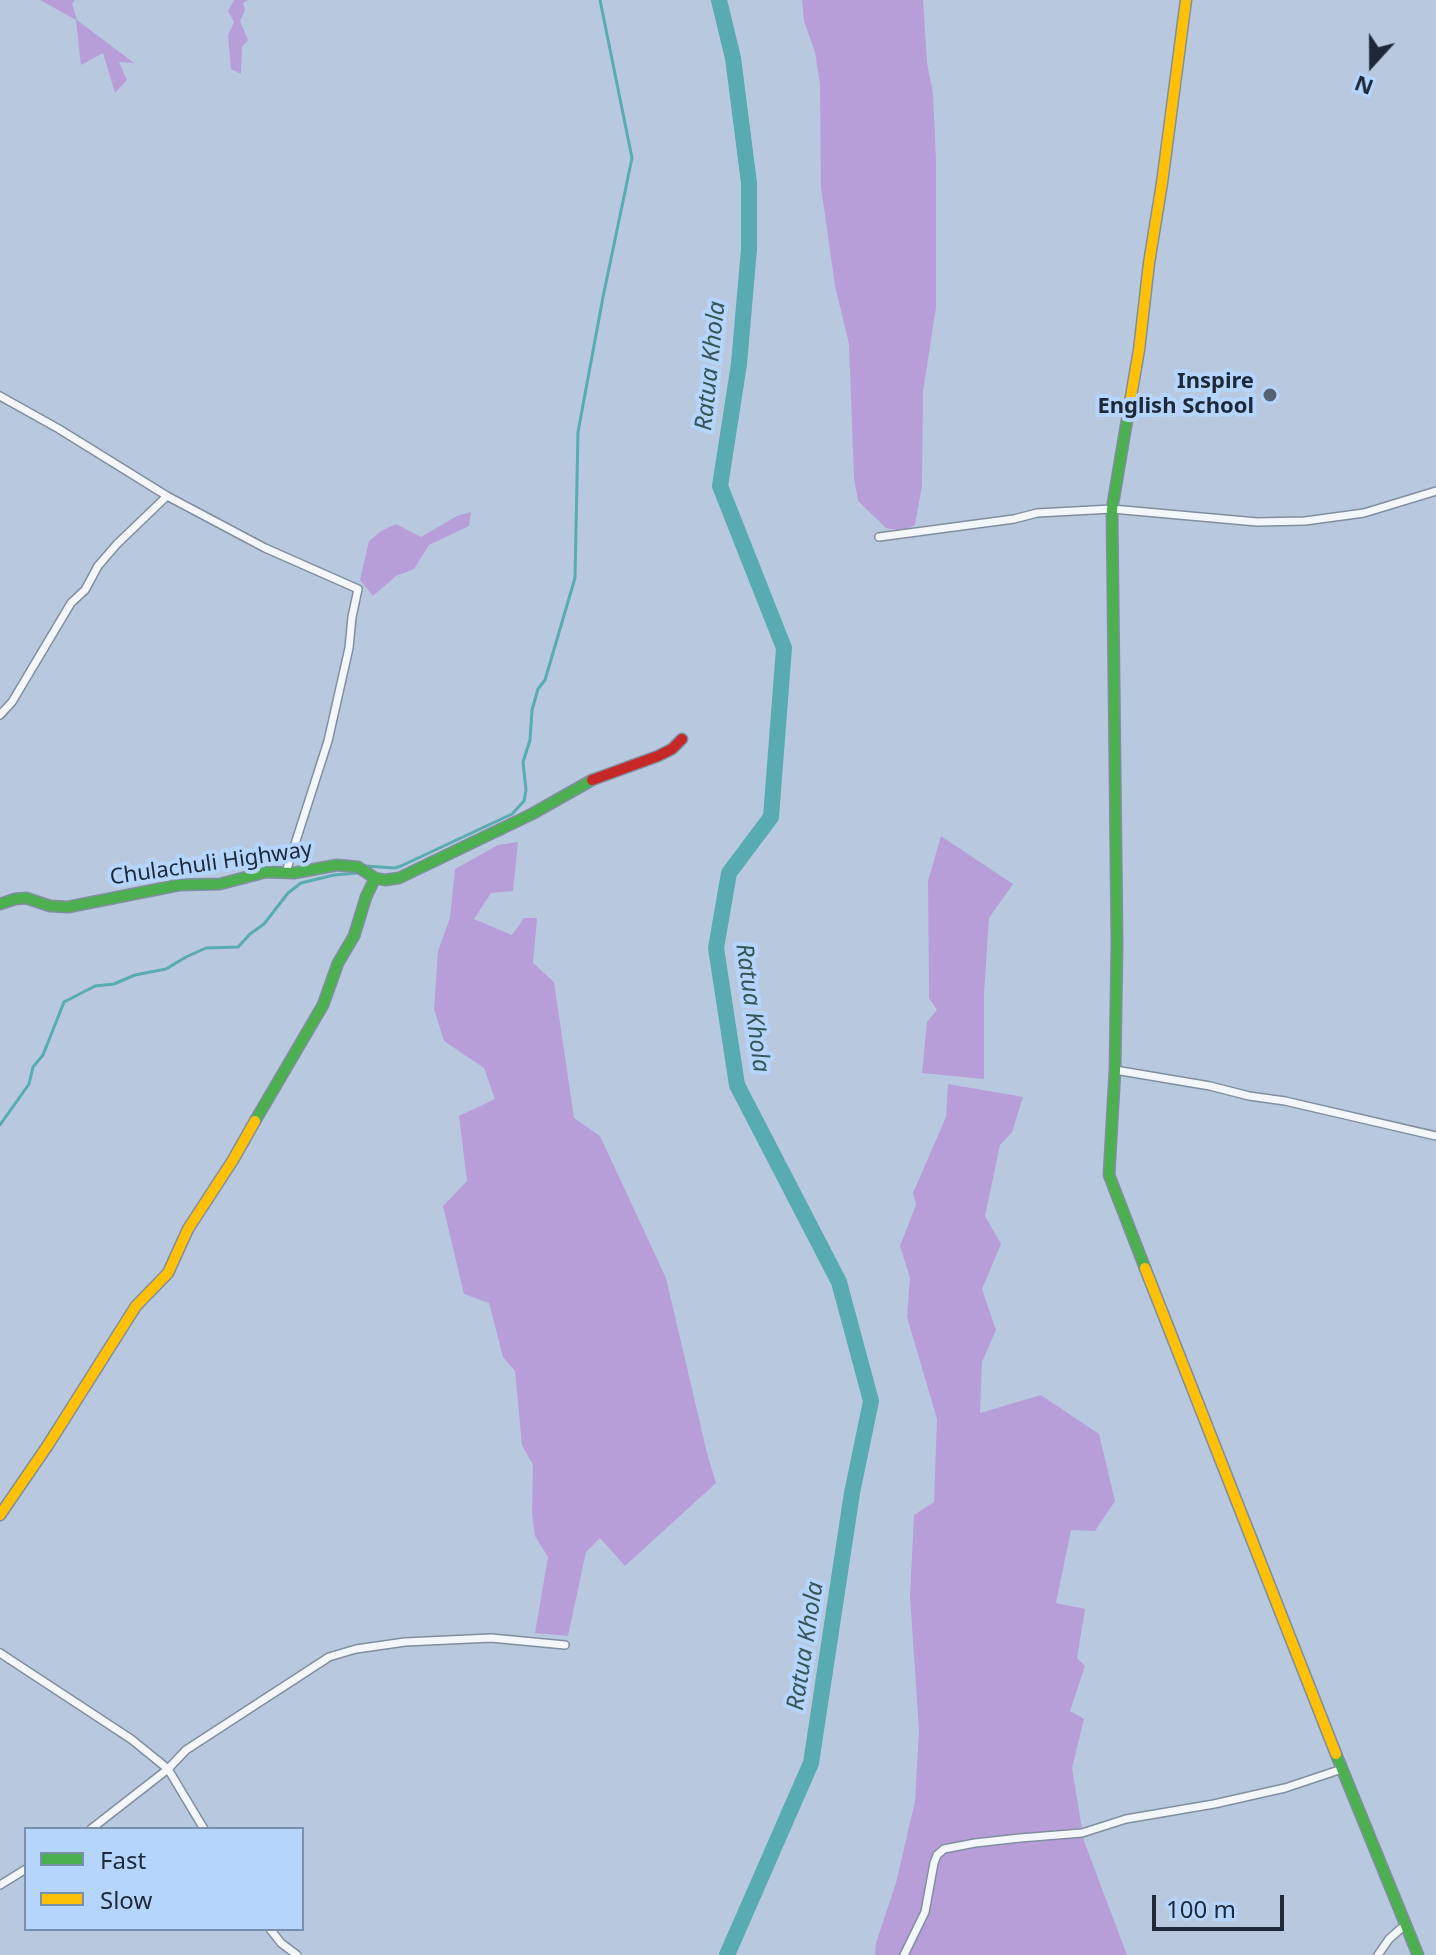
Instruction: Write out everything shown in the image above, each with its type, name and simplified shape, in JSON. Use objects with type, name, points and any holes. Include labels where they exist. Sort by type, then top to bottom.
[{"type":"street","points":[[1186,0],[1139,350],[1112,509],[1117,943],[1109,1175],[1418,1955]]},
{"type":"street","points":[[0,396],[167,496],[265,548],[358,589],[347,659],[328,741],[286,872]]},
{"type":"street","points":[[879,537],[1014,519],[1037,513],[1112,509],[1257,522],[1305,521],[1364,513],[1435,491],[1436,479]]},
{"type":"street","points":[[0,715],[12,702],[71,603],[85,590],[98,566],[167,496]]},
{"type":"street","name":"Chulachuli Highway","points":[[0,904],[26,898],[50,906],[68,907],[179,885],[220,884],[266,872],[294,873],[337,865],[358,867],[375,878],[399,878],[532,814],[585,783],[658,756],[682,739]]},
{"type":"street","points":[[0,1515],[136,1306],[168,1273],[188,1229],[233,1160],[323,1005],[338,963],[354,936],[375,878]]},
{"type":"street","points":[[1115,1070],[1285,1101],[1436,1136]]},
{"type":"street","points":[[94,1827],[168,1769],[186,1750],[329,1657],[356,1649],[405,1642],[491,1638],[565,1645]]},
{"type":"street","points":[[0,1653],[131,1739],[168,1769],[203,1827]]},
{"type":"street","points":[[904,1955],[925,1912],[934,1863],[944,1849],[1082,1833],[1126,1819],[1285,1788],[1342,1769]]},
{"type":"street","points":[[0,1885],[24,1870]]},
{"type":"street","points":[[1378,1955],[1389,1939],[1405,1925]]},
{"type":"street","points":[[272,1931],[293,1954]]},
{"type":"shaded area","points":[[40,0],[75,0],[72,4],[77,20],[134,63],[119,62],[127,80],[115,93],[103,53],[81,65],[76,20]]},
{"type":"shaded area","points":[[234,0],[248,0],[243,3],[245,10],[240,21],[248,40],[242,47],[241,74],[231,69],[228,35],[234,22],[228,11]]},
{"type":"shaded area","points":[[802,0],[923,0],[927,63],[933,93],[936,160],[936,307],[923,392],[922,486],[915,525],[902,531],[886,528],[858,501],[854,478],[849,344],[835,286],[821,187],[820,85]]},
{"type":"shaded area","points":[[471,512],[469,526],[429,545],[414,569],[396,576],[373,596],[360,580],[369,541],[381,531],[396,524],[421,537],[457,516]]},
{"type":"shaded area","points":[[941,836],[1013,884],[989,918],[984,994],[984,1079],[922,1073],[927,1022],[937,1010],[929,998],[928,881]]},
{"type":"shaded area","points":[[518,842],[513,891],[491,893],[474,919],[512,935],[524,918],[537,918],[533,963],[554,982],[574,1118],[600,1136],[666,1278],[716,1483],[625,1566],[600,1538],[586,1552],[568,1636],[535,1633],[548,1557],[535,1536],[533,1465],[522,1445],[515,1371],[503,1357],[489,1303],[464,1294],[443,1206],[467,1181],[459,1116],[495,1099],[484,1068],[444,1041],[434,1009],[438,951],[450,918],[455,869],[498,845]]},
{"type":"shaded area","points":[[948,1084],[1023,1097],[1012,1132],[1000,1145],[985,1216],[1001,1244],[982,1289],[996,1330],[982,1362],[980,1413],[1041,1395],[1099,1434],[1115,1501],[1095,1531],[1071,1530],[1056,1603],[1085,1609],[1077,1658],[1085,1666],[1070,1711],[1084,1719],[1072,1768],[1084,1841],[1127,1955],[875,1955],[915,1801],[919,1731],[910,1596],[914,1515],[934,1502],[937,1419],[907,1317],[910,1278],[900,1246],[916,1205],[913,1193],[946,1117]]},
{"type":"waterway","points":[[365,866],[401,866],[512,814],[524,801],[523,762],[530,740],[532,710],[538,689],[545,680],[575,578],[578,432],[632,158],[600,0]]},
{"type":"waterway","name":"Ratua Khola","points":[[719,0],[733,58],[749,183],[749,249],[739,364],[720,486],[784,648],[771,817],[729,873],[716,948],[737,1085],[839,1282],[871,1401],[852,1493],[811,1763],[727,1955]]},
{"type":"waterway","points":[[0,1125],[29,1084],[33,1067],[43,1055],[64,1002],[95,986],[114,984],[135,975],[166,969],[206,948],[238,947],[301,883],[357,873]]},
{"type":"traffic: fast","points":[[1128,414],[1112,509],[1117,943],[1109,1175],[1145,1268]]},
{"type":"traffic: fast","points":[[0,904],[26,898],[50,906],[68,907],[179,885],[220,884],[266,872],[294,873],[337,865],[358,867],[375,878],[399,878],[532,814],[592,780]]},
{"type":"traffic: fast","points":[[255,1121],[323,1005],[338,963],[354,936],[375,878]]},
{"type":"traffic: fast","points":[[1336,1754],[1418,1955]]},
{"type":"traffic: slow","points":[[1128,414],[1186,0]]},
{"type":"traffic: slow","points":[[0,1515],[136,1306],[168,1273],[188,1229],[255,1121]]},
{"type":"traffic: slow","points":[[1145,1268],[1336,1754]]},
{"type":"traffic: jam","points":[[592,780],[658,756],[682,739]]},
{"type":"place","name":"Inspire English School","points":[[1270,395]]}]
